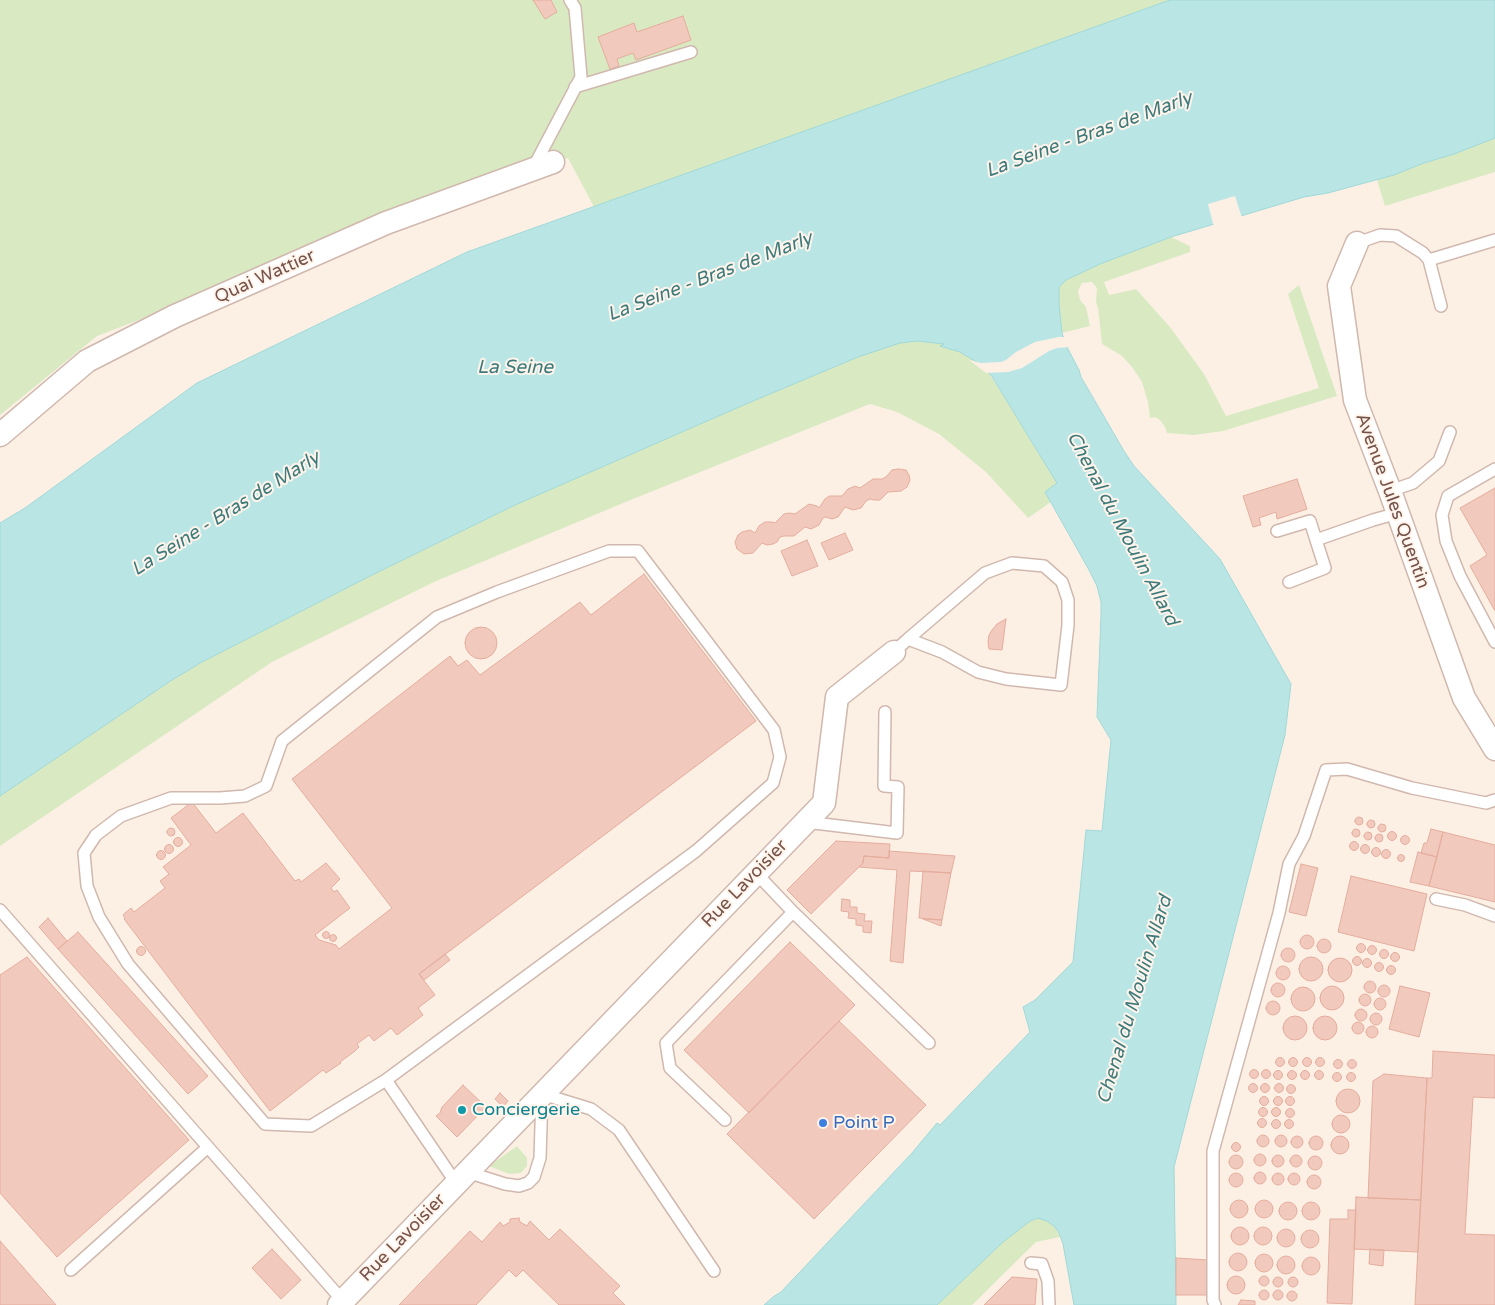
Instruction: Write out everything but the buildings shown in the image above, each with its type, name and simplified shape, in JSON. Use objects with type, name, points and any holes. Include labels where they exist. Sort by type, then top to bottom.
[{"type":"street","name":"Quai Wattier","points":[[0,435],[87,361],[175,316],[386,223],[553,162]]},
{"type":"street","name":"Avenue Jules Quentin","points":[[1357,243],[1339,286],[1355,400],[1398,513],[1464,698],[1495,749]]},
{"type":"street","name":"Rue Lavoisier","points":[[341,1303],[824,803],[837,697],[901,645]]},
{"type":"lane","points":[[532,170],[580,78],[575,8],[570,0]]},
{"type":"lane","points":[[575,88],[691,52]]},
{"type":"lane","points":[[1357,243],[1380,235],[1396,236],[1423,253],[1429,260],[1442,306]]},
{"type":"lane","points":[[1429,260],[1495,240]]},
{"type":"lane","points":[[1390,492],[1413,483],[1439,461],[1450,432]]},
{"type":"lane","points":[[1495,469],[1448,496],[1442,515],[1446,541],[1460,576],[1495,642]]},
{"type":"lane","points":[[1316,540],[1398,513]]},
{"type":"lane","points":[[1277,531],[1310,521],[1324,568],[1288,582]]},
{"type":"lane","points":[[609,551],[638,551],[774,730],[780,756],[773,783],[696,851],[386,1080],[311,1126],[266,1124],[128,964],[99,917],[87,886],[84,853],[96,835],[121,816],[171,798],[245,796],[266,786],[282,741],[437,618],[497,592],[609,551]]},
{"type":"lane","points":[[1012,563],[1044,566],[1062,582],[1068,600],[1068,624],[1061,685],[1006,679],[978,672],[942,652],[901,645],[985,573],[1012,563]]},
{"type":"lane","points":[[806,822],[897,833],[898,787],[884,786],[885,712]]},
{"type":"lane","points":[[1215,1305],[1213,1300],[1213,1150],[1278,913],[1289,864],[1304,836],[1326,770],[1347,769],[1412,788],[1486,803],[1495,800]]},
{"type":"lane","points":[[756,873],[793,912],[929,1043]]},
{"type":"lane","points":[[1436,899],[1465,905],[1495,916]]},
{"type":"lane","points":[[0,910],[208,1147],[341,1303]]},
{"type":"lane","points":[[725,1120],[670,1068],[666,1043],[793,912]]},
{"type":"lane","points":[[386,1080],[461,1178],[519,1186],[528,1183],[534,1177],[540,1158],[542,1094],[591,1110],[619,1130],[714,1271]]},
{"type":"lane","points":[[71,1270],[208,1147]]},
{"type":"lane","points":[[1031,1263],[1042,1264],[1048,1282],[1049,1305]]},
{"type":"green space","points":[[0,0],[1170,0],[594,207],[568,158],[553,162],[97,336],[0,415]]},
{"type":"green space","points":[[1495,138],[1495,172],[1385,206],[1377,180]]},
{"type":"green space","points":[[1171,237],[1190,246],[1190,252],[1104,282],[1109,295],[1136,289],[1170,327],[1204,374],[1226,416],[1319,388],[1288,294],[1299,285],[1337,396],[1223,431],[1194,435],[1167,433],[1160,420],[1155,417],[1150,418],[1148,402],[1142,382],[1132,367],[1122,356],[1102,344],[1096,302],[1097,288],[1092,282],[1082,283],[1078,291],[1080,300],[1086,307],[1090,326],[1062,333],[1059,287],[1066,280],[1100,264]]},
{"type":"green space","points":[[917,341],[946,344],[942,346],[960,352],[975,361],[989,373],[1058,483],[1045,492],[1051,502],[1028,518],[986,472],[939,434],[897,412],[870,404],[628,501],[434,582],[272,662],[0,846],[0,796],[172,680],[202,662],[372,575],[515,505],[858,357],[900,343]]},
{"type":"green space","points":[[517,1146],[527,1158],[527,1166],[521,1173],[509,1174],[489,1166]]},
{"type":"green space","points":[[1038,1218],[1047,1221],[1055,1227],[1060,1237],[1036,1242],[972,1305],[937,1305],[1003,1242],[1030,1221]]},
{"type":"water","name":"La Seine","points":[[1170,0],[1495,0],[1495,138],[1394,175],[1328,193],[1304,197],[1171,237],[1100,264],[1066,280],[1059,287],[1062,333],[1068,349],[1081,377],[1124,451],[1134,466],[1220,559],[1291,684],[1285,735],[1174,1167],[1176,1305],[1074,1305],[1063,1244],[1059,1233],[1047,1221],[1038,1218],[1030,1221],[1003,1242],[937,1305],[764,1305],[781,1292],[912,1153],[937,1123],[940,1125],[1030,1032],[1023,1007],[1035,1000],[1073,962],[1086,830],[1102,831],[1111,740],[1097,717],[1101,602],[1097,586],[1045,492],[1057,483],[991,375],[975,361],[960,352],[940,346],[944,344],[917,341],[900,343],[858,357],[515,505],[372,575],[202,662],[172,680],[0,796],[0,523],[25,508],[197,383],[467,252]]},
{"type":"pier","points":[[1235,196],[1242,218],[1214,227],[1208,204]]},
{"type":"pier","points":[[1066,337],[1070,347],[1049,351],[1022,368],[1008,372],[986,373],[969,360],[981,363],[1001,362],[1035,342]]},
{"type":"place","name":"Conciergerie","points":[[462,1110]]},
{"type":"place","name":"Point P","points":[[823,1123]]},
{"type":"water label","name":"La Seine - Bras de Marly","points":[[1089,135]]},
{"type":"water label","name":"La Seine - Bras de Marly","points":[[710,277]]},
{"type":"water label","name":"La Seine - Bras de Marly","points":[[226,514]]},
{"type":"water label","name":"Chenal du Moulin Allard","points":[[1122,529]]},
{"type":"water label","name":"Chenal du Moulin Allard","points":[[1135,1000]]}]
